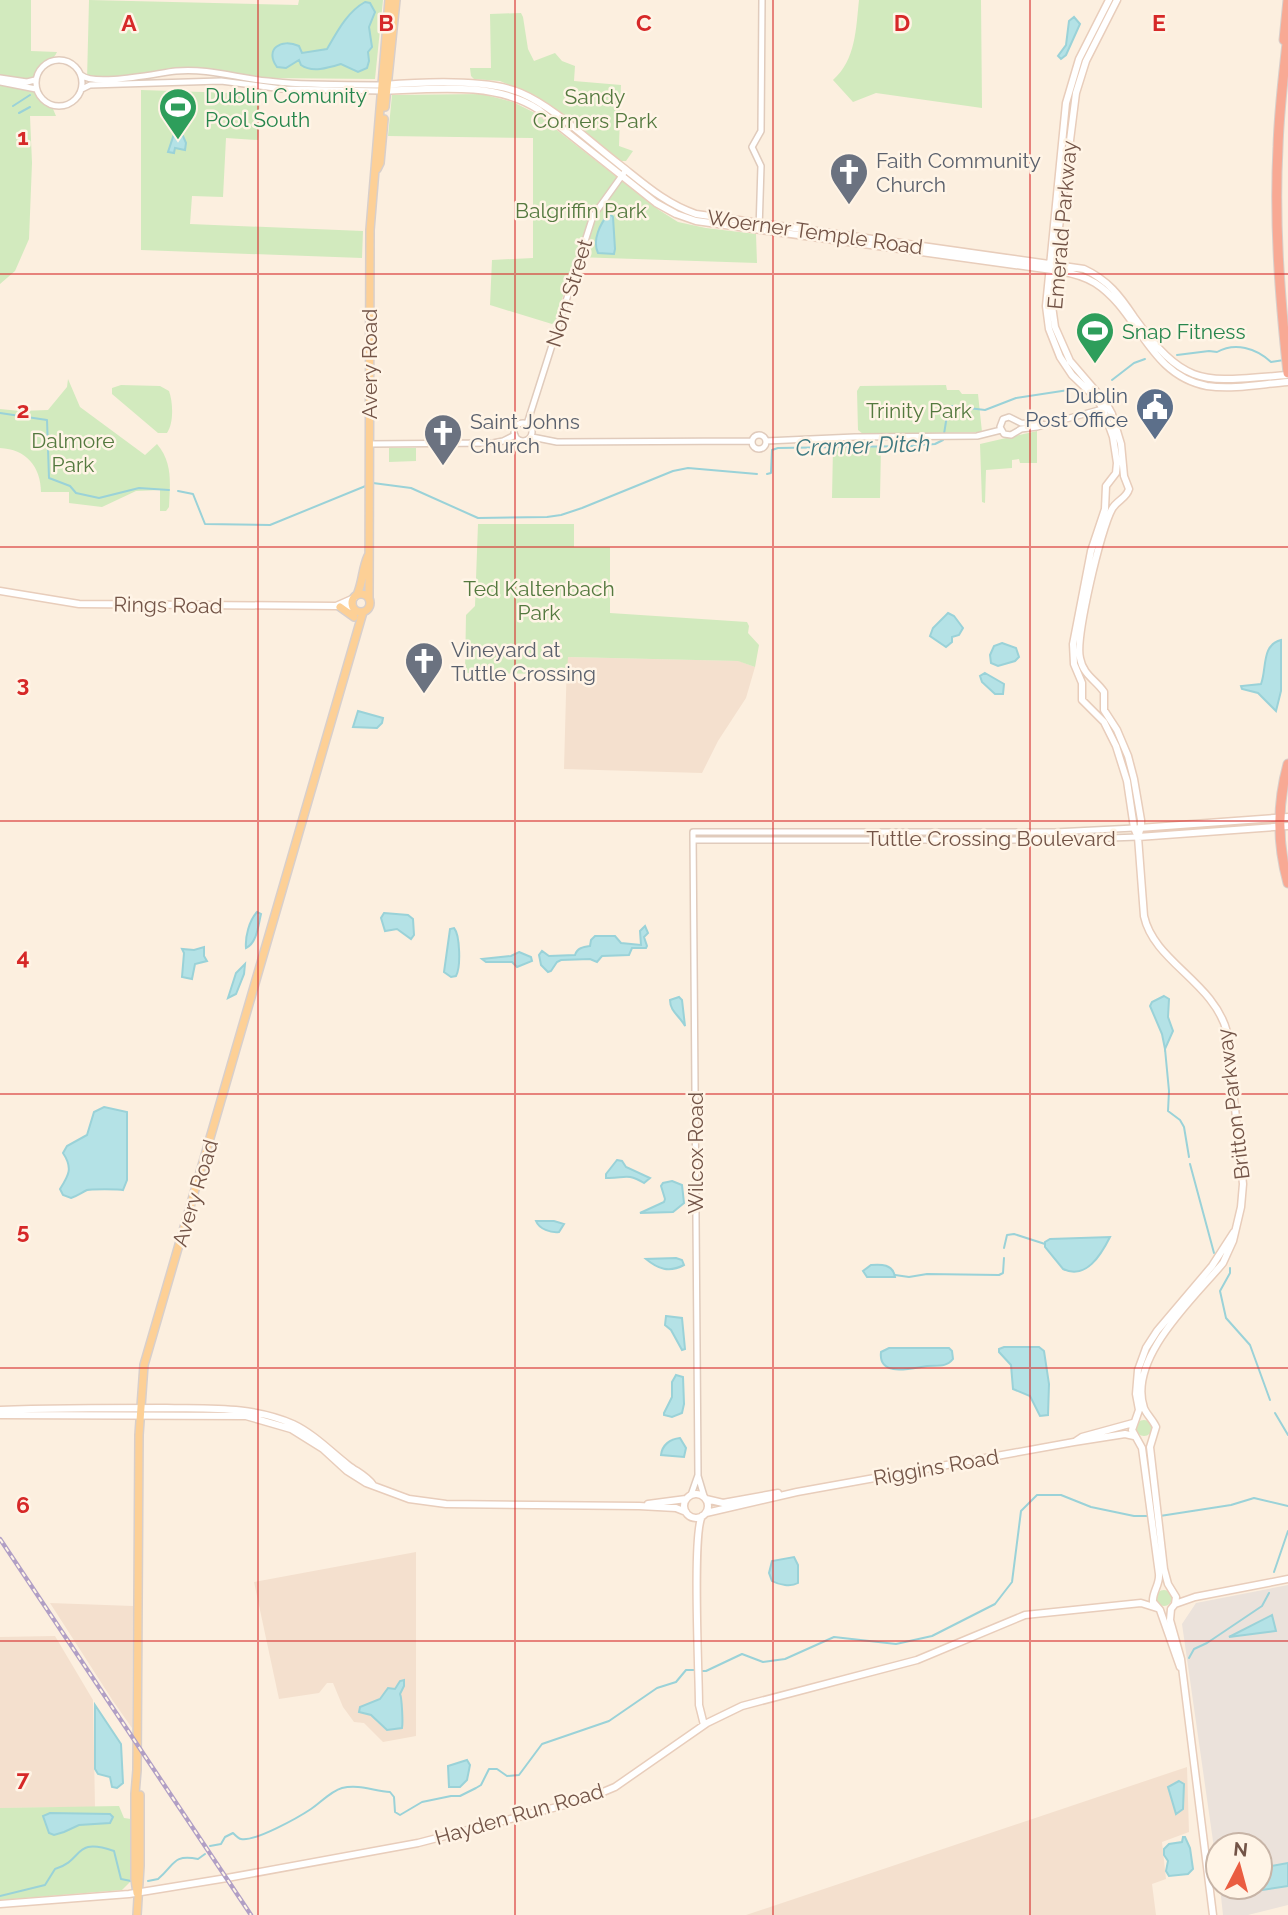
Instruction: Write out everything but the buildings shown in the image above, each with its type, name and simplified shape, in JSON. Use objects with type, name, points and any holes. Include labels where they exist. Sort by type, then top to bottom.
[{"type":"highway","points":[[1288,0],[1280,75],[1278,147],[1278,273],[1288,374]]},
{"type":"highway","points":[[1278,147],[1288,34]]},
{"type":"highway","points":[[1288,764],[1282,790],[1284,822],[1280,844],[1288,883]]},
{"type":"main road","name":"Avery Road","points":[[356,631],[353,604],[368,556],[370,235],[376,173],[380,163],[389,0]]},
{"type":"main road","name":"Avery Road","points":[[385,88],[396,0]]},
{"type":"main road","name":"Emerald Parkway","points":[[1109,0],[1079,59],[1066,103],[1052,266],[1052,306],[1061,345],[1106,409],[1121,444],[1126,482]]},
{"type":"main road","name":"Emerald Parkway","points":[[1052,266],[1076,93],[1086,61],[1117,0]]},
{"type":"main road","name":"Woerner Temple Road","points":[[385,88],[476,90],[509,95],[539,110],[624,173],[689,212],[759,227],[1052,266],[1095,283],[1116,303],[1163,363],[1189,380],[1232,387],[1271,379]]},
{"type":"main road","points":[[1271,379],[1288,374]]},
{"type":"main road","points":[[1271,379],[1288,382]]},
{"type":"main road","name":"Emerald Parkway","points":[[1106,409],[1117,463],[1112,479]]},
{"type":"main road","points":[[1138,828],[1119,753],[1104,722],[1083,704],[1082,683],[1073,659],[1073,644],[1091,551],[1105,509],[1105,486],[1112,479],[1118,478],[1126,482],[1128,492],[1112,509],[1101,543],[1080,638],[1080,661],[1085,673],[1104,692],[1105,714],[1116,730],[1130,763],[1138,828],[1138,836]]},
{"type":"main road","points":[[1106,493],[1114,500],[1122,500]]},
{"type":"main road","name":"Avery Road","points":[[137,1915],[135,1879],[140,1412],[146,1355],[354,646],[356,631],[363,612],[369,607],[368,556]]},
{"type":"main road","name":"Rings Road","points":[[0,591],[79,604],[338,607]]},
{"type":"main road","points":[[338,607],[353,604],[363,594],[369,599]]},
{"type":"main road","points":[[338,607],[353,604],[363,612]]},
{"type":"main road","points":[[1082,692],[1088,686],[1096,685]]},
{"type":"main road","points":[[1092,709],[1103,704]]},
{"type":"main road","name":"Tuttle Crossing Boulevard","points":[[1138,828],[1284,822]]},
{"type":"main road","name":"Tuttle Crossing Boulevard","points":[[1138,836],[1243,829],[1284,822]]},
{"type":"main road","points":[[1243,829],[1273,831],[1280,844]]},
{"type":"main road","name":"Britton Parkway","points":[[1138,836],[1143,909],[1147,928],[1154,940],[1215,1003],[1223,1018],[1227,1032],[1243,1184],[1233,1241],[1223,1263],[1164,1333],[1151,1355],[1144,1378],[1143,1396],[1144,1408],[1151,1418]]},
{"type":"main road","name":"Britton Parkway","points":[[1134,1421],[1139,1410],[1136,1381],[1146,1348],[1157,1331],[1213,1266],[1234,1232]]},
{"type":"main road","points":[[0,1412],[247,1411],[276,1418],[307,1432],[369,1479],[373,1485],[409,1499],[433,1503],[639,1506],[676,1508],[689,1515],[704,1514]]},
{"type":"main road","points":[[1152,1503],[1150,1447],[1156,1427],[1151,1418],[1142,1416],[1134,1421],[1132,1430],[1142,1448],[1155,1527],[1159,1574],[1153,1602],[1181,1669]]},
{"type":"main road","name":"Riggins Road","points":[[1074,1441],[1134,1421]]},
{"type":"main road","name":"Riggins Road","points":[[704,1514],[797,1492],[1074,1441],[1125,1434],[1136,1438]]},
{"type":"main road","points":[[1136,1438],[1145,1440],[1152,1437]]},
{"type":"main road","name":"Riggins Road","points":[[705,1498],[723,1503],[769,1494],[797,1492]]},
{"type":"main road","points":[[639,1506],[689,1497],[705,1498],[708,1506],[699,1525],[698,1547],[700,1714],[704,1725]]},
{"type":"main road","points":[[689,1497],[684,1505],[698,1547]]},
{"type":"main road","points":[[1155,1527],[1164,1569],[1176,1597],[1170,1619],[1178,1645],[1213,1915]]},
{"type":"main road","points":[[1158,1609],[1173,1607],[1195,1597],[1288,1579]]},
{"type":"main road","points":[[1156,1591],[1164,1588],[1195,1597]]},
{"type":"main road","name":"Hayden Run Road","points":[[1129,1605],[1156,1591]]},
{"type":"main road","name":"Hayden Run Road","points":[[0,1904],[137,1893],[418,1843],[584,1800],[622,1782],[704,1725],[741,1706],[918,1660],[1025,1615],[1146,1603],[1158,1609]]},
{"type":"street","points":[[759,227],[761,166],[752,147],[761,131],[762,0]]},
{"type":"street","points":[[56,60],[69,62],[81,75],[82,89],[74,100],[62,106],[48,104],[36,89],[35,80],[44,64],[56,60]]},
{"type":"street","name":"Woerner Temple Road","points":[[81,75],[87,79],[197,71],[221,72],[270,82],[385,88]]},
{"type":"street","points":[[0,80],[35,80]]},
{"type":"street","points":[[0,80],[36,89]]},
{"type":"street","name":"Woerner Temple Road","points":[[82,89],[90,85],[196,80],[282,89],[385,88]]},
{"type":"street","name":"Norn Street","points":[[527,424],[589,226],[599,206],[624,173]]},
{"type":"street","points":[[1042,424],[1012,418],[1003,419],[1000,424],[1001,430],[1009,436],[1018,430],[1106,409]]},
{"type":"street","points":[[1017,421],[1018,430]]},
{"type":"street","points":[[369,444],[503,442],[514,435],[516,426],[521,423],[532,428],[531,437]]},
{"type":"street","points":[[514,435],[524,442],[531,437],[556,442],[752,441],[759,435],[766,441],[980,436],[1001,430]]},
{"type":"street","name":"Tuttle Crossing Boulevard","points":[[693,832],[1055,832],[1138,828]]},
{"type":"street","name":"Wilcox Road","points":[[693,832],[698,1475],[705,1498]]},
{"type":"street","name":"Tuttle Crossing Boulevard","points":[[693,840],[1055,840],[1138,836]]},
{"type":"street","name":"Wilcox Road","points":[[689,1497],[698,1475]]},
{"type":"shaded area","points":[[567,657],[739,661],[755,667],[746,698],[718,741],[702,773],[564,769]]},
{"type":"shaded area","points":[[416,1552],[416,1736],[383,1742],[364,1723],[354,1722],[343,1707],[333,1683],[327,1683],[319,1693],[279,1699],[254,1582]]},
{"type":"shaded area","points":[[1288,1585],[1288,1905],[1248,1915],[1223,1915],[1222,1901],[1274,1901],[1274,1831],[1212,1831],[1182,1624],[1196,1603]]},
{"type":"shaded area","points":[[50,1603],[133,1606],[132,1728],[113,1701]]},
{"type":"shaded area","points":[[55,1636],[93,1700],[95,1807],[0,1808],[0,1637]]},
{"type":"shaded area","points":[[1187,1767],[1189,1832],[1162,1842],[1166,1879],[1152,1884],[1156,1915],[746,1915]]},
{"type":"green space","points":[[0,0],[31,0],[31,51],[57,52],[40,67],[34,79],[35,91],[47,106],[53,109],[56,116],[30,116],[32,163],[29,239],[15,271],[0,284]]},
{"type":"green space","points":[[89,0],[298,5],[299,0],[383,0],[375,79],[267,78],[197,71],[87,80]]},
{"type":"green space","points":[[859,0],[981,0],[982,108],[876,93],[853,102],[833,80],[841,72],[851,53]]},
{"type":"green space","name":"Sandy Corners Park","points":[[521,13],[528,49],[534,61],[555,53],[562,61],[575,66],[574,81],[621,85],[619,146],[633,151],[626,161],[621,161],[536,96],[500,81],[474,79],[471,76],[470,68],[491,68],[490,14]]},
{"type":"green space","points":[[141,90],[260,94],[258,140],[226,138],[223,197],[192,196],[190,224],[363,231],[362,258],[141,250]]},
{"type":"green space","name":"Balgriffin Park","points":[[482,94],[513,102],[535,113],[678,222],[756,234],[757,263],[575,257],[555,322],[552,324],[490,305],[492,260],[533,258],[533,138],[388,136],[392,95]]},
{"type":"green space","name":"Dalmore Park","points":[[68,379],[80,407],[145,455],[157,444],[168,466],[170,490],[169,507],[166,511],[160,511],[160,490],[136,491],[102,507],[69,503],[69,492],[41,492],[38,475],[30,461],[17,452],[0,448],[0,409],[48,410],[67,387]]},
{"type":"green space","points":[[121,385],[160,386],[169,391],[172,412],[167,433],[158,433],[112,394],[112,388]]},
{"type":"green space","name":"Trinity Park","points":[[946,385],[947,390],[978,394],[982,432],[863,434],[858,430],[857,391],[860,386]]},
{"type":"green space","points":[[1037,431],[1037,463],[1020,463],[1019,459],[1012,460],[1012,468],[986,470],[985,503],[982,502],[980,444]]},
{"type":"green space","points":[[881,447],[880,498],[832,498],[833,448]]},
{"type":"green space","points":[[389,448],[416,448],[416,461],[389,462]]},
{"type":"green space","name":"Ted Kaltenbach Park","points":[[478,524],[574,524],[574,547],[610,547],[610,613],[747,622],[748,633],[759,645],[755,667],[738,661],[568,657],[567,674],[465,673],[466,615],[475,606]]},
{"type":"green space","points":[[1141,1420],[1147,1420],[1152,1428],[1150,1434],[1141,1436],[1136,1431],[1136,1425]]},
{"type":"green space","points":[[1161,1590],[1167,1590],[1172,1598],[1170,1604],[1161,1606],[1156,1601],[1156,1595]]},
{"type":"green space","points":[[119,1806],[124,1818],[131,1819],[130,1882],[122,1890],[0,1900],[0,1808]]},
{"type":"water","points":[[365,2],[370,3],[375,12],[369,27],[372,47],[368,52],[367,68],[358,72],[341,64],[310,69],[301,65],[299,60],[286,68],[277,67],[272,55],[276,47],[292,44],[299,46],[302,53],[327,49],[348,17]]},
{"type":"water","points":[[1074,17],[1080,24],[1066,55],[1061,59],[1058,56],[1066,45],[1069,21]]},
{"type":"water","name":"Dublin Comunity Pool South","points":[[175,131],[183,136],[185,150],[175,148],[174,153],[168,152]]},
{"type":"water","points":[[609,213],[613,217],[614,254],[598,253],[598,232]]},
{"type":"water","points":[[948,613],[954,616],[963,628],[959,635],[952,637],[952,642],[946,647],[930,636],[933,628]]},
{"type":"water","points":[[1281,640],[1281,691],[1276,711],[1258,693],[1242,689],[1241,686],[1261,684],[1267,652]]},
{"type":"water","points":[[1002,643],[1016,648],[1019,657],[1015,661],[998,666],[991,663],[990,655],[994,646]]},
{"type":"water","points":[[985,673],[1004,684],[1003,694],[995,694],[982,682],[980,676]]},
{"type":"water","points":[[358,711],[383,718],[382,723],[377,728],[353,727]]},
{"type":"water","points":[[257,912],[261,914],[256,934],[253,942],[246,948],[248,929]]},
{"type":"water","points":[[384,913],[408,915],[413,919],[414,935],[411,939],[397,929],[385,931],[381,918]]},
{"type":"water","points":[[645,926],[648,933],[644,937],[646,948],[632,948],[629,955],[602,956],[597,962],[590,959],[561,960],[548,972],[541,965],[539,955],[542,951],[549,956],[575,955],[579,949],[590,946],[595,936],[615,936],[621,943],[641,945],[640,931]]},
{"type":"water","points":[[454,928],[458,937],[459,959],[458,972],[451,977],[444,972],[450,929]]},
{"type":"water","points":[[204,947],[207,961],[195,964],[192,979],[182,977],[182,949]]},
{"type":"water","points":[[519,952],[531,957],[532,961],[517,967],[512,962],[486,962],[482,959],[511,956]]},
{"type":"water","points":[[245,964],[236,994],[228,998],[236,973]]},
{"type":"water","points":[[1164,996],[1169,999],[1168,1017],[1173,1031],[1165,1049],[1162,1034],[1150,1006]]},
{"type":"water","points":[[679,997],[682,1000],[685,1026],[670,1004],[670,1000]]},
{"type":"water","points":[[104,1107],[127,1112],[127,1180],[123,1190],[87,1190],[71,1198],[63,1195],[60,1189],[68,1175],[69,1167],[63,1153],[67,1146],[87,1135],[94,1112]]},
{"type":"water","points":[[617,1160],[650,1178],[644,1183],[629,1177],[606,1178]]},
{"type":"water","points":[[672,1181],[682,1185],[684,1203],[673,1212],[640,1213],[664,1202],[661,1186]]},
{"type":"water","points":[[536,1221],[564,1224],[559,1232],[552,1232],[542,1228]]},
{"type":"water","points":[[1110,1237],[1092,1264],[1079,1271],[1063,1269],[1045,1247],[1045,1242],[1050,1239]]},
{"type":"water","points":[[646,1259],[682,1260],[684,1265],[669,1269],[659,1267]]},
{"type":"water","points":[[871,1265],[889,1267],[895,1277],[867,1277],[863,1271]]},
{"type":"water","points":[[666,1316],[682,1318],[685,1349],[682,1350],[671,1330],[665,1325]]},
{"type":"water","points":[[1039,1347],[1044,1351],[1049,1384],[1048,1415],[1040,1416],[1030,1396],[1013,1389],[1011,1365],[999,1352],[999,1349]]},
{"type":"water","points":[[889,1348],[949,1348],[953,1359],[941,1366],[897,1370],[885,1365],[882,1360],[881,1352]]},
{"type":"water","points":[[676,1375],[683,1377],[684,1404],[682,1413],[672,1417],[664,1413],[672,1397],[672,1382]]},
{"type":"water","points":[[680,1438],[686,1448],[684,1457],[661,1455],[667,1443]]},
{"type":"water","points":[[794,1557],[798,1565],[798,1583],[785,1585],[772,1581],[769,1573],[772,1561]]},
{"type":"water","points":[[1272,1615],[1276,1631],[1229,1637]]},
{"type":"water","points":[[404,1680],[400,1694],[402,1728],[387,1730],[371,1715],[359,1712],[360,1707],[380,1699],[388,1688],[395,1689],[400,1681]]},
{"type":"water","points":[[95,1705],[121,1744],[123,1783],[117,1788],[112,1787],[110,1777],[98,1774],[95,1769]]},
{"type":"water","points":[[467,1760],[470,1765],[467,1780],[460,1787],[449,1787],[448,1766]]},
{"type":"water","points":[[1179,1781],[1184,1784],[1183,1809],[1176,1814],[1168,1787]]},
{"type":"water","points":[[50,1813],[110,1814],[113,1817],[110,1823],[79,1825],[54,1835],[49,1833],[43,1816]]},
{"type":"water","points":[[1183,1837],[1190,1848],[1193,1869],[1188,1874],[1169,1876],[1164,1849],[1169,1844],[1182,1842]]},
{"type":"water","points":[[1288,1863],[1288,1886],[1274,1888],[1274,1866]]},
{"type":"waterway","points":[[13,106],[30,95]]},
{"type":"waterway","points":[[19,113],[30,107]]},
{"type":"waterway","name":"Cramer Ditch","points":[[1177,355],[1217,352],[1238,347],[1259,353],[1271,362],[1284,360]]},
{"type":"waterway","name":"Cramer Ditch","points":[[1112,380],[1134,363],[1145,359]]},
{"type":"waterway","name":"Cramer Ditch","points":[[944,434],[948,409],[952,406],[985,410],[1016,398],[1075,389]]},
{"type":"waterway","name":"Cramer Ditch","points":[[0,413],[47,420],[49,478],[70,486],[76,493],[99,498],[139,488],[169,490]]},
{"type":"waterway","name":"Cramer Ditch","points":[[767,474],[771,473],[772,450],[778,448],[911,446],[935,444],[943,440]]},
{"type":"waterway","name":"Cramer Ditch","points":[[373,483],[411,488],[478,518],[547,517],[582,508],[673,471],[688,468],[757,474]]},
{"type":"waterway","name":"Cramer Ditch","points":[[178,491],[193,494],[205,524],[270,525],[368,485]]},
{"type":"waterway","points":[[1165,1049],[1168,1111],[1180,1120],[1184,1127],[1189,1157]]},
{"type":"waterway","points":[[1190,1164],[1214,1253]]},
{"type":"waterway","points":[[1004,1248],[1007,1235],[1014,1234],[1045,1244]]},
{"type":"waterway","points":[[895,1275],[999,1275],[1003,1273],[1004,1258]]},
{"type":"waterway","points":[[1230,1268],[1220,1291],[1226,1318],[1250,1345],[1270,1400]]},
{"type":"waterway","points":[[1275,1413],[1288,1435]]},
{"type":"waterway","points":[[700,1671],[706,1671],[742,1654],[763,1662],[785,1659],[834,1637],[896,1644],[932,1636],[995,1604],[1012,1582],[1021,1511],[1037,1495],[1061,1495],[1091,1507],[1134,1516],[1148,1516]]},
{"type":"waterway","points":[[1160,1516],[1231,1505],[1254,1498],[1288,1506]]},
{"type":"waterway","points":[[1274,1572],[1288,1531]]},
{"type":"waterway","points":[[1189,1658],[1194,1649],[1262,1606],[1269,1593]]},
{"type":"waterway","points":[[210,1846],[221,1844],[225,1837],[233,1833],[241,1839],[266,1833],[305,1813],[342,1788],[360,1787],[390,1792],[394,1797],[395,1812],[400,1815],[422,1802],[460,1796],[476,1788],[481,1785],[489,1769],[497,1769],[507,1776],[519,1775],[542,1744],[609,1721],[657,1688],[676,1682],[686,1670],[694,1670]]},
{"type":"waterway","points":[[0,1896],[45,1885],[55,1869],[80,1851],[91,1847],[114,1851],[121,1879],[131,1881]]},
{"type":"waterway","points":[[148,1881],[158,1879],[178,1859],[198,1859],[205,1854]]},
{"type":"railway","points":[[0,1539],[251,1915]]},
{"type":"place","name":"Dublin Comunity Pool South","points":[[178,141]]},
{"type":"place","name":"Faith Community Church","points":[[849,206]]},
{"type":"place","name":"Snap Fitness","points":[[1095,365]]},
{"type":"place","name":"Dublin Post Office","points":[[1155,441]]},
{"type":"place","name":"Saint Johns Church","points":[[443,467]]},
{"type":"place","name":"Vineyard at Tuttle Crossing","points":[[424,695]]}]
